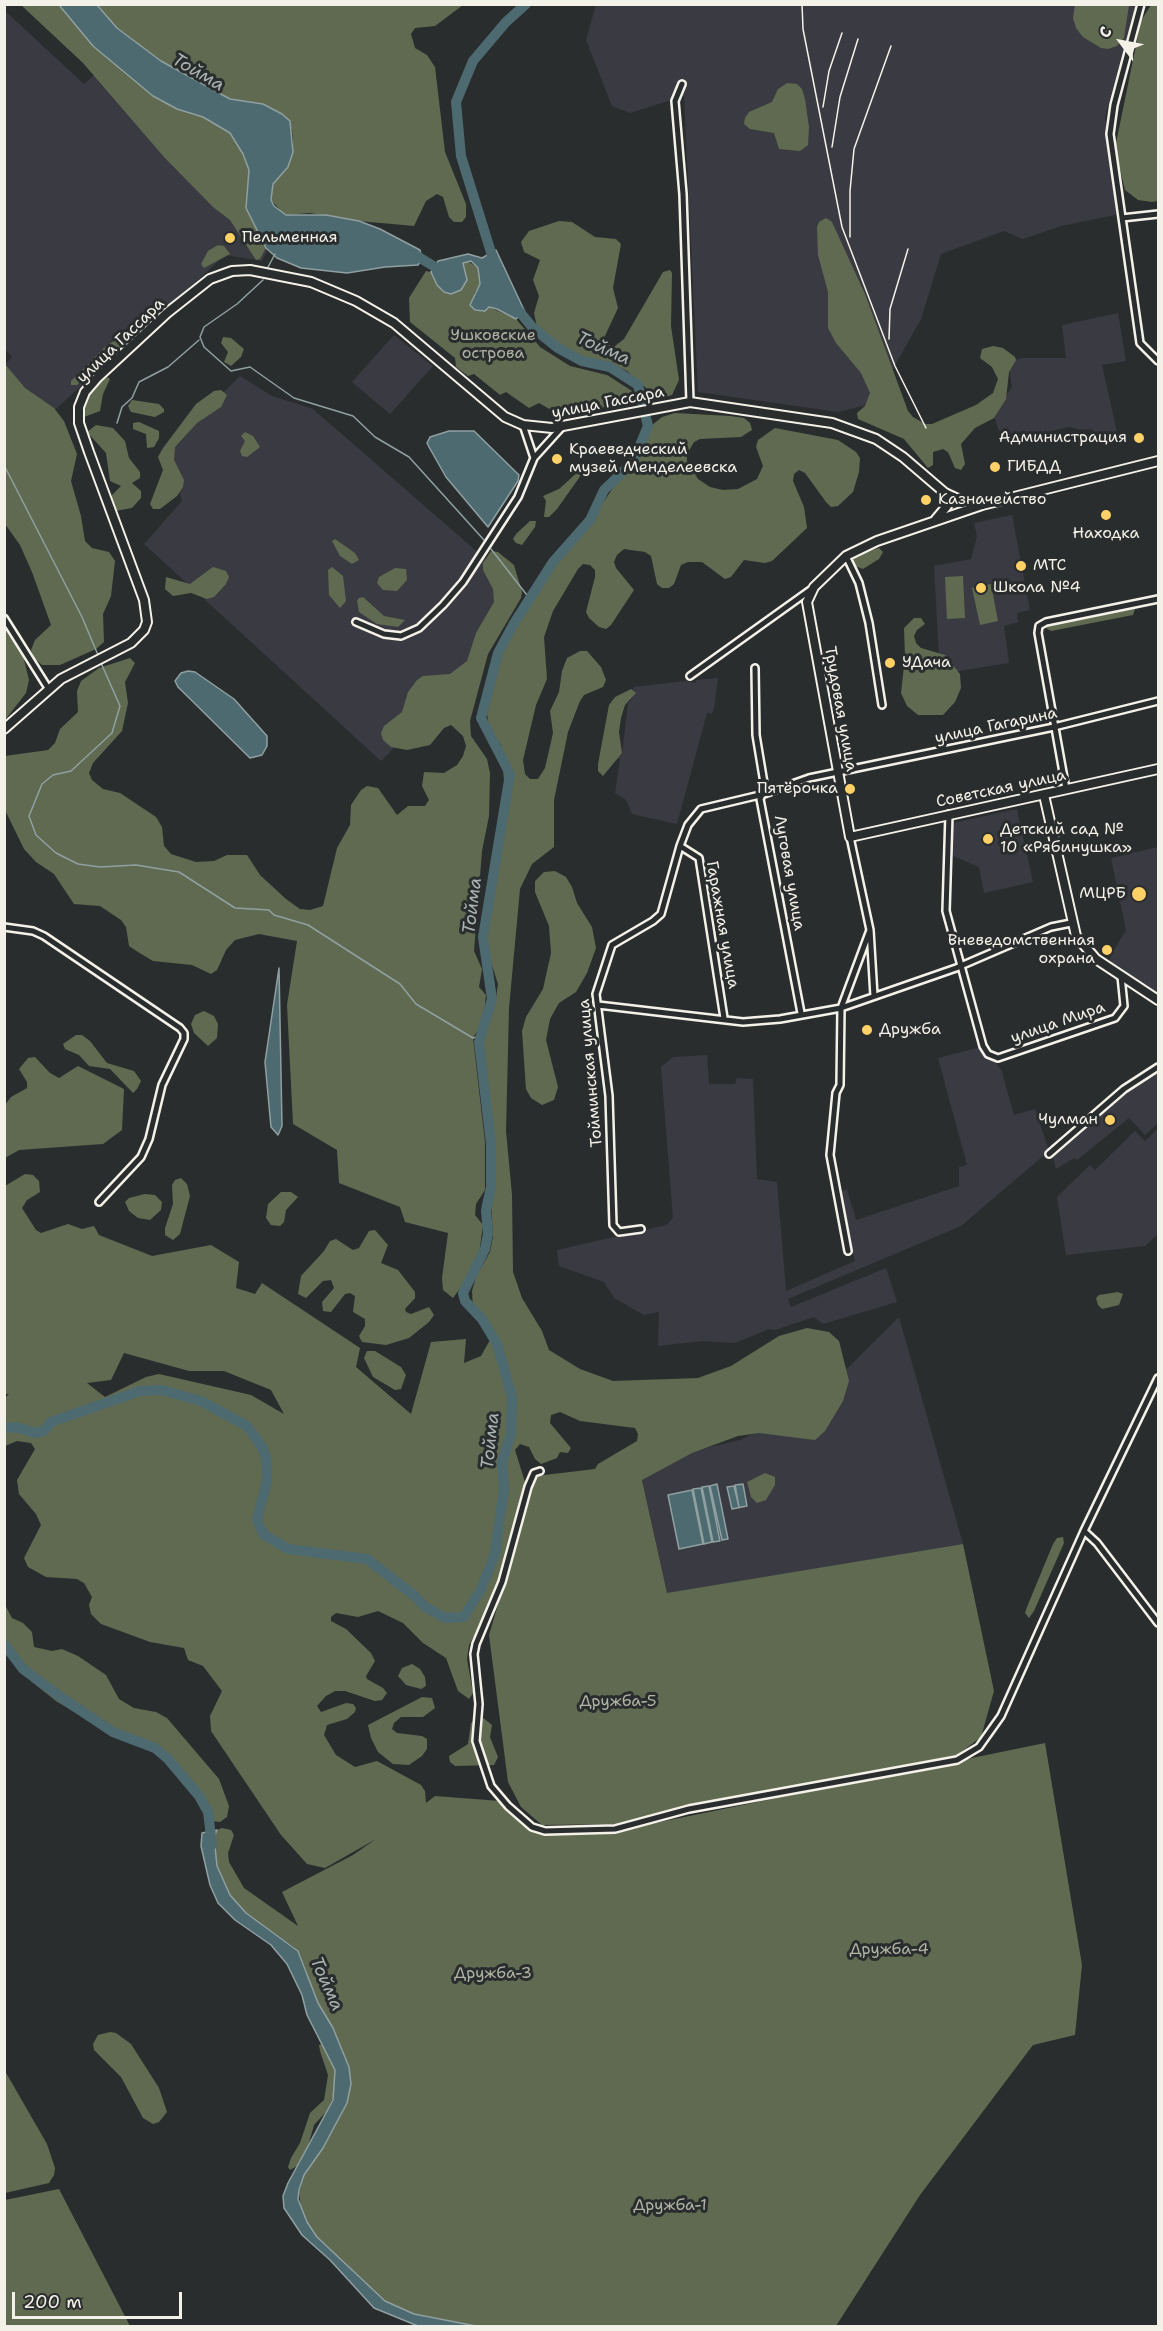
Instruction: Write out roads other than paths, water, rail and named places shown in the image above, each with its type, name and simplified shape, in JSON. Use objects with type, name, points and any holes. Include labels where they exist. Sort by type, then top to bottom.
[{"type":"main road","name":"улица Гассара","points":[[4,729],[48,688],[73,672],[131,644],[144,630],[147,613],[88,452],[79,423],[79,407],[85,392],[98,377],[167,314],[210,279],[232,271],[250,270],[311,282],[342,294],[394,323],[505,417],[523,425],[541,428],[563,426],[621,413],[690,402],[851,428],[893,449],[945,493],[960,500],[982,505]]},
{"type":"main road","points":[[814,587],[846,556],[877,541],[982,505],[1158,461]]},
{"type":"main road","points":[[933,521],[947,506],[945,493]]},
{"type":"main road","name":"Трудовая улица","points":[[814,587],[807,602],[808,611],[850,837]]},
{"type":"main road","name":"Советская улица","points":[[850,837],[1158,769]]},
{"type":"main road","points":[[1044,795],[1071,923],[1076,936],[1088,952],[1158,1000]]},
{"type":"street","points":[[1141,4],[1110,120],[1140,344],[1158,361]]},
{"type":"street","points":[[682,84],[675,101],[682,194],[690,402]]},
{"type":"street","points":[[1122,218],[1158,214]]},
{"type":"street","points":[[523,425],[534,458]]},
{"type":"street","points":[[356,622],[384,634],[401,636],[419,628],[463,582],[518,497],[534,458],[563,426]]},
{"type":"street","points":[[846,556],[859,584],[869,623],[882,705]]},
{"type":"street","points":[[690,676],[814,587]]},
{"type":"street","points":[[1066,789],[1038,633],[1041,625],[1158,599]]},
{"type":"street","points":[[4,618],[48,688]]},
{"type":"street","name":"Луговая улица","points":[[755,668],[756,735],[765,789],[760,799],[801,1013]]},
{"type":"street","name":"улица Гагарина","points":[[764,794],[809,778],[838,774],[1054,728],[1158,701]]},
{"type":"street","name":"Тойминская улица","points":[[641,1229],[619,1232],[613,1225],[609,1096],[596,994],[612,945],[661,914],[680,846],[688,825],[701,808],[764,794]]},
{"type":"street","points":[[949,814],[946,911],[961,966]]},
{"type":"street","points":[[850,837],[870,930],[874,996]]},
{"type":"street","name":"Гаражная улица","points":[[680,846],[699,858],[724,1018]]},
{"type":"street","points":[[598,1005],[743,1022],[780,1019],[801,1013],[841,1008],[961,966],[1051,927],[1071,923]]},
{"type":"street","points":[[4,927],[33,931],[44,936],[180,1028],[184,1034],[184,1039],[162,1085],[149,1138],[141,1157],[99,1202]]},
{"type":"street","points":[[848,1251],[830,1155],[836,1093],[840,1085],[841,1008],[870,930]]},
{"type":"street","name":"улица Мира","points":[[961,966],[983,1046],[988,1054],[998,1058],[1118,1016],[1124,1006],[1121,976]]},
{"type":"street","points":[[1050,1154],[1124,1089],[1158,1067]]},
{"type":"street","points":[[540,1471],[534,1473],[528,1487],[502,1582],[484,1623],[474,1654],[479,1704],[476,1741],[490,1786],[532,1827],[545,1831],[615,1828],[689,1809],[966,1756],[984,1742],[1000,1716],[1084,1531],[1158,1378]]},
{"type":"street","points":[[1084,1531],[1097,1543],[1158,1623]]},
{"type":"water","points":[[59,5],[97,5],[117,28],[161,61],[230,99],[263,104],[282,114],[290,121],[293,152],[288,167],[273,184],[271,200],[274,206],[286,215],[326,215],[359,221],[380,229],[420,250],[422,259],[418,265],[347,273],[301,268],[277,258],[266,248],[246,208],[249,170],[243,154],[230,133],[203,117],[177,109],[153,96],[93,46]]},
{"type":"water","points":[[496,250],[525,312],[516,319],[497,309],[489,307],[485,311],[475,310],[470,305],[480,284],[478,268],[471,261],[463,263],[467,280],[461,290],[451,294],[444,292],[437,285],[431,272],[438,261],[468,254],[482,258]]},
{"type":"water","points":[[449,431],[474,431],[519,475],[518,481],[488,527],[446,477],[427,443],[430,437]]},
{"type":"water","points":[[195,672],[234,699],[267,736],[267,746],[262,755],[250,758],[178,687],[175,681],[181,673]]},
{"type":"water","points":[[279,968],[282,1126],[278,1135],[271,1127],[265,1062]]},
{"type":"water","points":[[717,1484],[728,1539],[722,1540],[710,1486]]},
{"type":"water","points":[[743,1484],[747,1506],[732,1509],[727,1487],[734,1486],[739,1507],[735,1485]]},
{"type":"water","points":[[709,1486],[720,1541],[713,1542],[702,1487]]},
{"type":"water","points":[[701,1488],[712,1542],[704,1544],[693,1489]]},
{"type":"water","points":[[692,1490],[703,1544],[679,1549],[668,1495]]},
{"type":"water","points":[[217,1830],[214,1837],[217,1866],[230,1895],[246,1913],[298,1951],[318,2003],[333,2028],[349,2067],[351,2084],[347,2103],[323,2148],[304,2175],[299,2190],[298,2199],[307,2222],[317,2237],[385,2301],[414,2314],[476,2326],[418,2326],[374,2308],[330,2260],[302,2235],[284,2208],[283,2196],[288,2183],[333,2100],[335,2070],[307,2015],[302,1995],[287,1964],[271,1945],[235,1920],[218,1903],[210,1885],[201,1846],[202,1833]]},
{"type":"waterway","points":[[494,262],[461,156],[456,102],[473,61],[506,22],[526,4]]},
{"type":"waterway","name":"Тойма","points":[[412,253],[440,270],[447,266]]},
{"type":"waterway","points":[[267,269],[275,254]]},
{"type":"waterway","points":[[263,280],[237,304],[204,327],[200,337],[204,347],[231,371],[250,367],[294,398],[353,416],[375,437],[409,457],[484,540]]},
{"type":"waterway","name":"Тойма","points":[[4,1427],[20,1428],[34,1433],[44,1431],[51,1422],[140,1391],[162,1390],[201,1401],[247,1426],[262,1447],[266,1458],[267,1481],[257,1519],[263,1534],[288,1549],[367,1559],[416,1597],[424,1606],[445,1618],[464,1617],[481,1589],[495,1554],[504,1489],[502,1461],[511,1435],[512,1397],[497,1344],[482,1319],[465,1301],[463,1293],[485,1249],[488,1234],[486,1210],[491,1187],[491,1144],[479,1042],[492,999],[483,937],[510,774],[481,718],[498,653],[513,625],[553,562],[590,520],[604,490],[633,462],[648,426],[638,385],[610,367],[582,361],[558,348],[533,328],[514,305]]},
{"type":"waterway","points":[[117,423],[122,407],[132,398],[139,382],[168,367],[199,340]]},
{"type":"waterway","points":[[4,465],[82,617],[98,655]]},
{"type":"waterway","points":[[491,549],[530,599]]},
{"type":"waterway","points":[[101,663],[120,706],[112,733],[71,771],[53,775],[42,784],[29,816],[36,835],[56,853],[78,864],[100,867],[136,865],[179,872],[235,908],[269,910],[274,915],[308,925],[400,984],[416,1004],[473,1038],[480,1036]]},
{"type":"waterway","name":"Тойма","points":[[4,1644],[23,1669],[62,1698],[113,1732],[155,1748],[168,1759],[199,1796],[208,1812],[212,1845]]},
{"type":"railway","points":[[802,4],[803,29],[842,227],[895,366],[926,428]]},
{"type":"railway","points":[[823,107],[829,71],[842,33]]},
{"type":"railway","points":[[832,147],[840,97],[858,39]]},
{"type":"railway","points":[[850,237],[850,191],[854,149],[891,46]]},
{"type":"railway","points":[[889,339],[890,309],[908,249]]},
{"type":"place","name":"Пельменная","points":[[230,238]]},
{"type":"place","name":"Администрация","points":[[1139,438]]},
{"type":"place","name":"Краеведческий музей Менделеевска","points":[[557,459]]},
{"type":"place","name":"ГИБДД","points":[[995,467]]},
{"type":"place","name":"Казначейство","points":[[926,500]]},
{"type":"place","name":"Находка","points":[[1106,515]]},
{"type":"place","name":"МТС","points":[[1021,566]]},
{"type":"place","name":"Школа №4","points":[[981,588]]},
{"type":"place","name":"УДача","points":[[890,663]]},
{"type":"place","name":"Пятёрочка","points":[[850,789]]},
{"type":"place","name":"Детский сад № 10 «Рябинушка»","points":[[988,839]]},
{"type":"place","name":"МЦРБ","points":[[1139,894]]},
{"type":"place","name":"Вневедомственная охрана","points":[[1107,950]]},
{"type":"place","name":"Дружба","points":[[867,1030]]},
{"type":"place","name":"Чулман","points":[[1110,1120]]},
{"type":"park label","name":"Ушковские острова","points":[[493,345]]},
{"type":"park label","name":"Дружба-5","points":[[618,1702]]},
{"type":"park label","name":"Дружба-4","points":[[889,1950]]},
{"type":"park label","name":"Дружба-3","points":[[493,1974]]},
{"type":"park label","name":"Дружба-1","points":[[670,2206]]}]
